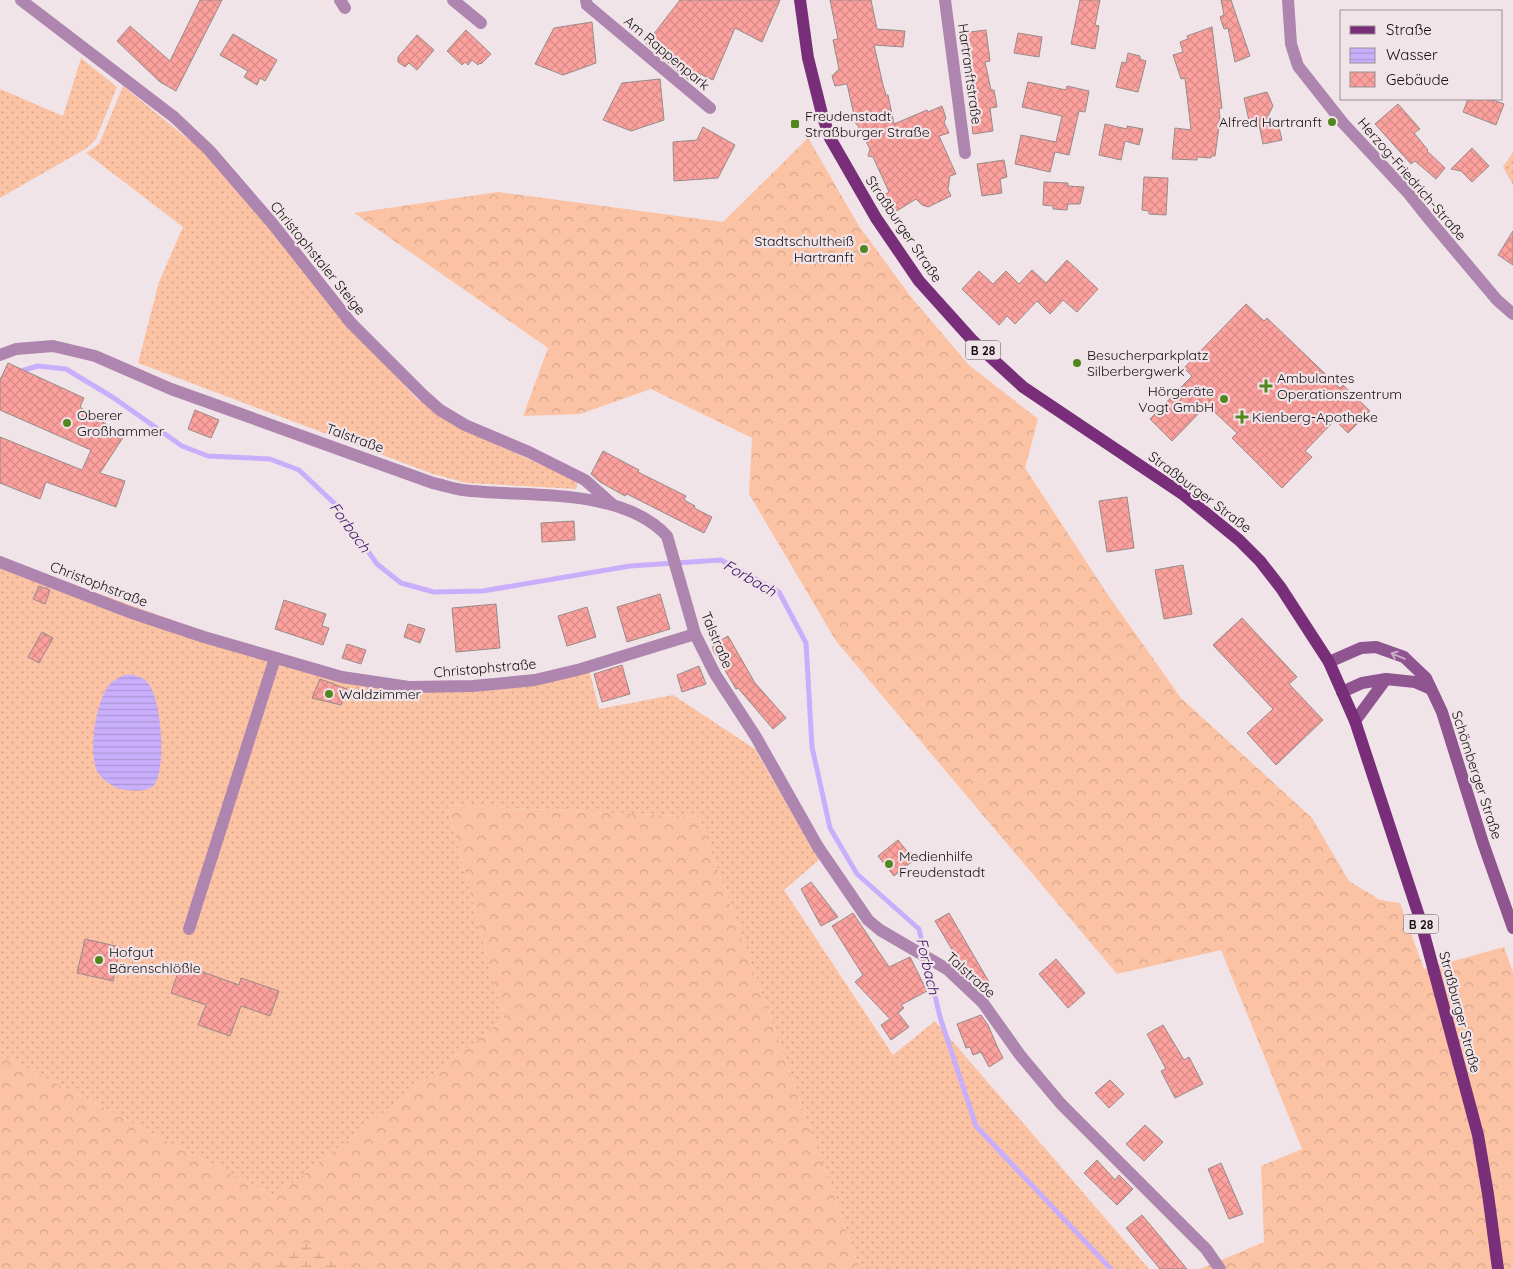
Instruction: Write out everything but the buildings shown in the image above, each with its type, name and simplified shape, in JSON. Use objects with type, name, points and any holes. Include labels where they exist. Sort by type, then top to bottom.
[{"type":"main road","name":"Straßburger Straße","points":[[800,0],[808,58],[830,138],[876,218],[919,281],[973,341],[1023,387],[1184,495],[1239,540],[1260,561],[1285,594],[1329,662],[1355,721],[1420,919],[1478,1135],[1498,1269]]},
{"type":"main road","name":"Schömberger Straße","points":[[1329,662],[1361,648],[1376,648],[1404,657],[1426,678],[1442,712],[1483,843],[1513,928]]},
{"type":"main road","points":[[1355,721],[1386,679]]},
{"type":"main road","points":[[1342,692],[1362,683],[1386,679],[1415,682],[1431,689]]},
{"type":"street","name":"Christophstaler Steige","points":[[21,0],[174,118],[209,150],[272,223],[351,323],[423,396],[440,410],[466,425],[529,452],[585,480],[612,504]]},
{"type":"street","points":[[453,0],[481,23]]},
{"type":"street","name":"Am Rappenpark","points":[[586,0],[587,5],[710,108]]},
{"type":"street","name":"Hartranftstraße","points":[[945,0],[965,153]]},
{"type":"street","name":"Herzog-Friedrich-Straße","points":[[1288,0],[1292,44],[1298,66],[1343,123],[1409,194],[1497,300],[1513,314]]},
{"type":"street","name":"Talstraße","points":[[0,355],[16,349],[53,346],[95,356],[171,389],[433,482],[462,490],[528,495],[542,494],[612,504],[645,519],[659,528],[667,536],[695,634],[714,674],[756,737],[818,846],[868,920],[880,930],[947,969],[983,1003],[1020,1055],[1061,1104],[1206,1249],[1220,1269]]},
{"type":"street","name":"Christophstraße","points":[[0,562],[129,612],[275,658],[342,677],[381,684],[435,688],[535,680],[581,669],[695,634]]},
{"type":"street","points":[[189,929],[275,658]]},
{"type":"green space","points":[[81,58],[117,87],[96,139],[87,148],[0,198],[0,89],[63,116]]},
{"type":"green space","points":[[123,86],[214,160],[337,313],[417,399],[464,430],[578,481],[576,489],[467,483],[433,474],[138,363],[159,282],[183,227],[86,153],[99,144]]},
{"type":"green space","points":[[808,138],[859,226],[911,297],[969,365],[1038,419],[1025,468],[1108,595],[1181,698],[1312,818],[1349,881],[1380,900],[1400,903],[1424,969],[1504,947],[1513,972],[1513,1269],[1200,1269],[1264,1242],[1261,1166],[1302,1149],[1221,950],[1117,974],[836,641],[749,494],[752,438],[651,389],[580,414],[523,416],[548,348],[354,213],[498,192],[723,222]]},
{"type":"green space","points":[[1513,152],[1513,185],[1503,167]]},
{"type":"green space","points":[[0,558],[250,648],[367,678],[455,687],[566,671],[588,664],[599,709],[673,695],[755,749],[819,860],[784,890],[893,1055],[935,1021],[1149,1269],[860,1269],[699,817],[447,805],[504,1019],[275,1197],[0,1054]]},
{"type":"green space","points":[[447,805],[699,817],[860,1269],[0,1269],[0,1054],[275,1197],[504,1019]]},
{"type":"green space","points":[[306,1242],[356,1267],[356,1269],[262,1269],[265,1262]]},
{"type":"water","points":[[124,675],[140,677],[151,687],[159,714],[161,731],[158,776],[151,788],[136,791],[117,788],[106,781],[97,771],[94,762],[95,725],[101,700],[111,683]]},
{"type":"waterway","name":"Forbach","points":[[24,370],[38,366],[66,369],[114,398],[182,446],[208,456],[270,459],[299,470],[334,503],[377,564],[401,583],[434,592],[483,591],[630,566],[721,560],[779,592],[806,643],[812,747],[830,828],[857,874],[919,929],[940,1017],[976,1126],[1111,1269]]},
{"type":"place","name":"Alfred Hartranft","points":[[1332,122]]},
{"type":"place","name":"Freudenstadt Straßburger Straße","points":[[795,124]]},
{"type":"place","name":"Stadtschultheiß Hartranft","points":[[864,249]]},
{"type":"place","name":"Besucherparkplatz Silberbergwerk","points":[[1077,363]]},
{"type":"place","name":"Ambulantes Operationszentrum","points":[[1266,386]]},
{"type":"place","name":"Hörgeräte Vogt GmbH","points":[[1224,399]]},
{"type":"place","name":"Kienberg-Apotheke","points":[[1242,417]]},
{"type":"place","name":"Oberer Großhammer","points":[[67,423]]},
{"type":"place","name":"Waldzimmer","points":[[329,694]]},
{"type":"place","name":"Medienhilfe Freudenstadt","points":[[889,864]]},
{"type":"place","name":"Hofgut Bärenschlößle","points":[[99,960]]}]
